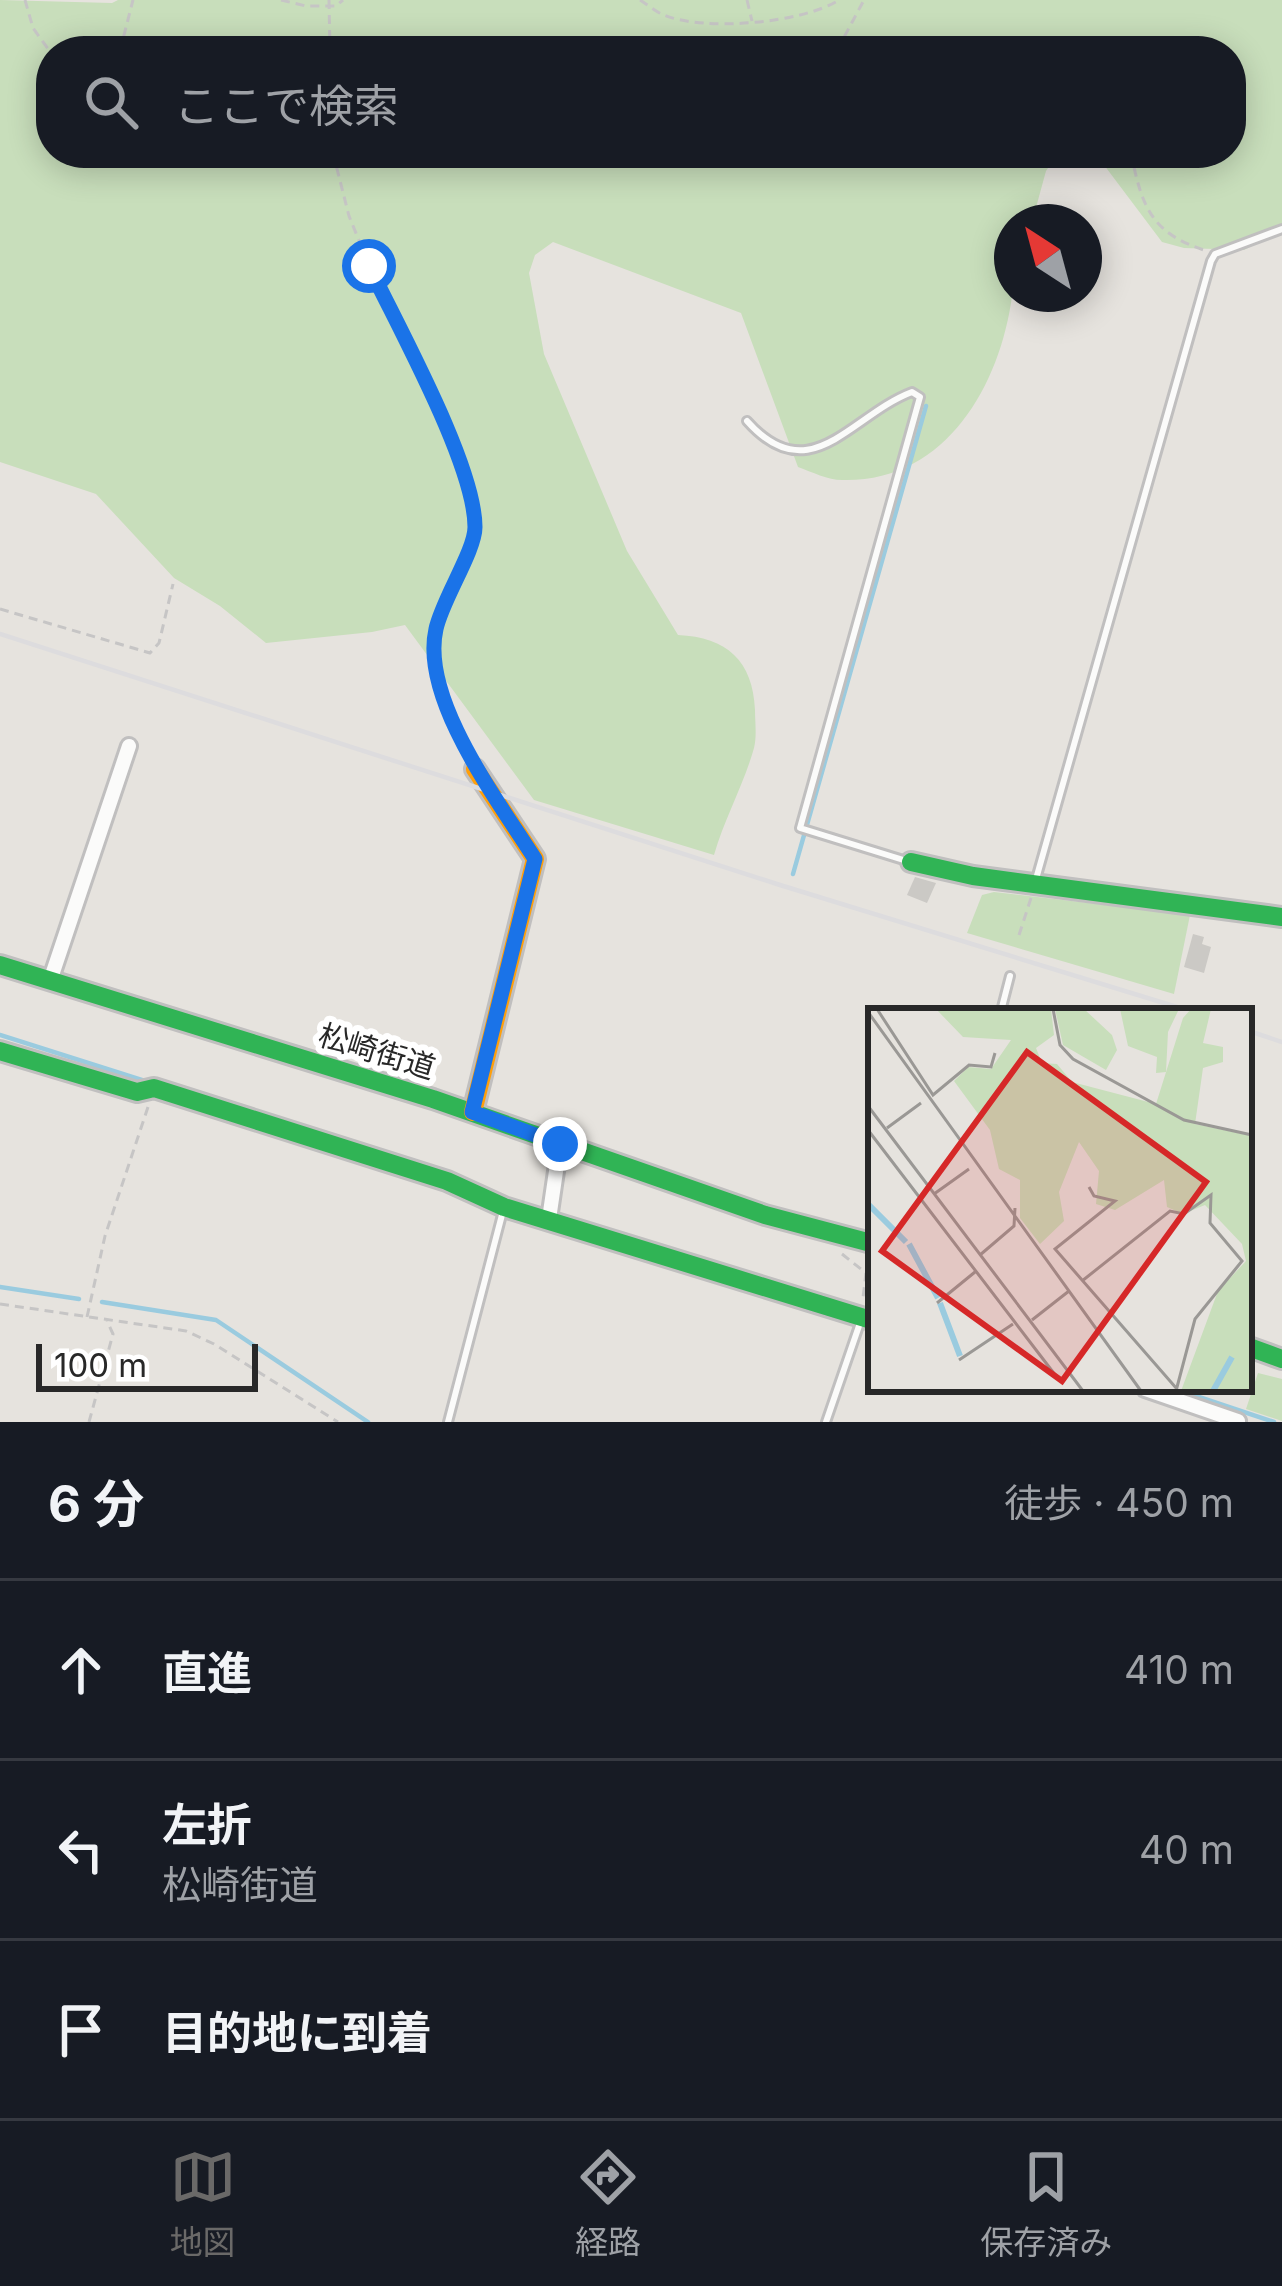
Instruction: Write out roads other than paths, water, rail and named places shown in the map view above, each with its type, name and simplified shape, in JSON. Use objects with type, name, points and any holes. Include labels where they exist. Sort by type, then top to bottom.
[{"type":"street","points":[[50,981],[129,746]]},
{"type":"street","points":[[472,1112],[535,859],[475,769]]},
{"type":"street","points":[[911,862],[1282,917]]},
{"type":"street","name":"松崎街道","points":[[0,965],[472,1112],[765,1215],[868,1243]]},
{"type":"street","points":[[0,1051],[137,1092],[154,1088],[448,1181],[504,1207],[866,1319]]},
{"type":"street","points":[[548,1220],[560,1144]]},
{"type":"street","points":[[1252,1348],[1282,1359]]},
{"type":"street","points":[[1154,1392],[1238,1420]]},
{"type":"lane","points":[[1035,884],[1214,254],[1282,229]]},
{"type":"lane","points":[[747,421],[773,446],[803,450],[855,429],[912,392],[920,397],[800,828],[911,862]]},
{"type":"lane","points":[[1002,1008],[1010,976]]},
{"type":"lane","points":[[448,1422],[504,1207]]},
{"type":"lane","points":[[826,1422],[866,1319]]},
{"type":"waterway","points":[[793,874],[926,406]]},
{"type":"waterway","points":[[0,1035],[148,1082]]},
{"type":"waterway","points":[[0,1287],[79,1299]]},
{"type":"waterway","points":[[102,1302],[216,1320],[368,1422]]},
{"type":"waterway","points":[[1184,1392],[1274,1422]]},
{"type":"railway","points":[[0,634],[780,885],[1180,1008]]},
{"type":"railway","points":[[1252,1032],[1282,1042]]}]
